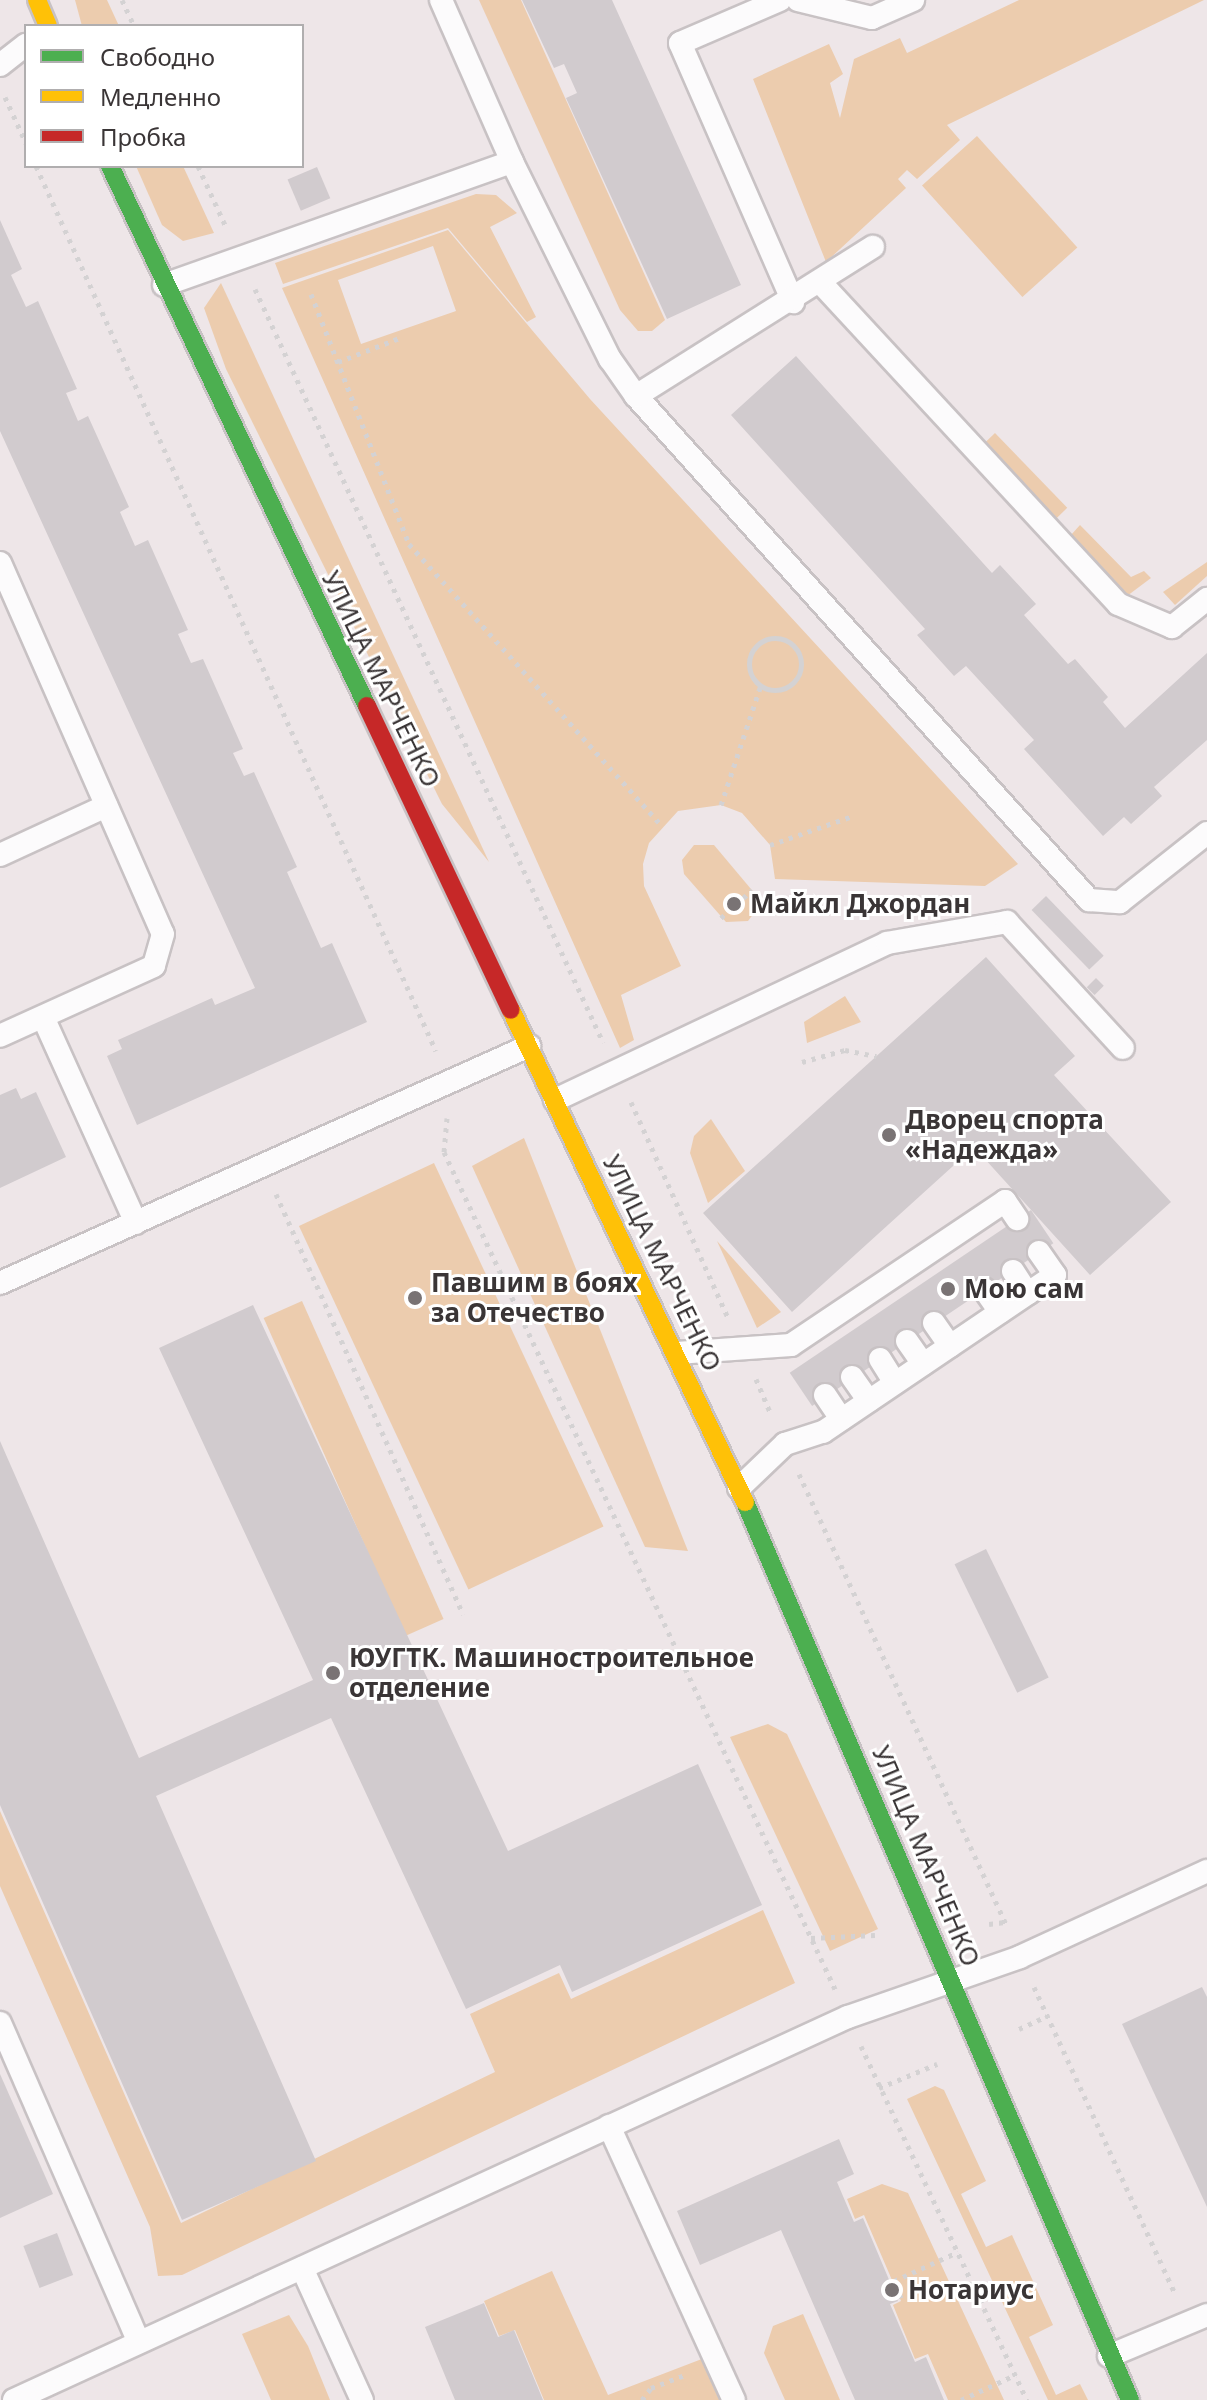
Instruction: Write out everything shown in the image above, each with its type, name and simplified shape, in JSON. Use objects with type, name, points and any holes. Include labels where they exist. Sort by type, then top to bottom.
[{"type":"street","points":[[37,0],[47,24]]},
{"type":"street","name":"УЛИЦА МАРЧЕНКО","points":[[111,168],[739,1488],[1130,2400]]},
{"type":"lane","points":[[441,0],[512,162],[610,359],[636,396],[1089,900],[1120,902],[1207,833]]},
{"type":"lane","points":[[780,0],[680,43],[793,302]]},
{"type":"lane","points":[[798,0],[872,18],[913,0]]},
{"type":"lane","points":[[0,65],[24,47]]},
{"type":"lane","points":[[164,285],[512,162]]},
{"type":"lane","points":[[636,396],[793,302],[873,247]]},
{"type":"lane","points":[[821,283],[1118,604],[1172,627],[1207,599]]},
{"type":"lane","points":[[0,563],[163,934],[154,966],[0,1036]]},
{"type":"lane","points":[[0,855],[106,806]]},
{"type":"lane","points":[[555,1100],[887,943],[1007,922],[1123,1048]]},
{"type":"lane","points":[[43,1017],[136,1223]]},
{"type":"lane","points":[[0,1283],[529,1046]]},
{"type":"lane","points":[[677,1353],[741,1347],[797,1354],[984,1228],[1005,1201],[1017,1219]]},
{"type":"lane","points":[[739,1488],[785,1444],[841,1419],[1055,1275],[1039,1252]]},
{"type":"lane","points":[[1013,1271],[1028,1294]]},
{"type":"lane","points":[[984,1289],[1000,1312]]},
{"type":"lane","points":[[934,1323],[950,1346]]},
{"type":"lane","points":[[907,1341],[923,1364]]},
{"type":"lane","points":[[880,1359],[895,1383]]},
{"type":"lane","points":[[852,1377],[869,1401]]},
{"type":"lane","points":[[825,1395],[841,1419]]},
{"type":"lane","points":[[14,2400],[848,2017],[1020,1957],[1207,1871]]},
{"type":"lane","points":[[0,2023],[139,2342]]},
{"type":"lane","points":[[609,2126],[734,2400]]},
{"type":"lane","points":[[302,2268],[362,2400]]},
{"type":"lane","points":[[1109,2356],[1198,2319]]},
{"type":"path","points":[[122,0],[133,24]]},
{"type":"path","points":[[0,86],[24,139]]},
{"type":"path","points":[[37,168],[426,1028]]},
{"type":"path","points":[[199,168],[616,1070],[1047,2016],[1198,2319]]},
{"type":"path","points":[[311,294],[409,544],[661,825]]},
{"type":"path","points":[[338,362],[402,337]]},
{"type":"path","points":[[773,638],[789,642],[800,656],[795,680],[780,689],[761,685],[749,667],[752,651],[773,638]]},
{"type":"path","points":[[721,805],[761,685]]},
{"type":"path","points":[[770,845],[850,817]]},
{"type":"path","points":[[721,918],[752,890]]},
{"type":"path","points":[[802,1062],[845,1050],[876,1056]]},
{"type":"path","points":[[444,1152],[1027,2400]]},
{"type":"path","points":[[264,1166],[463,1614]]},
{"type":"path","points":[[989,1924],[1005,1922]]},
{"type":"path","points":[[811,1938],[875,1935]]},
{"type":"path","points":[[1010,2033],[1047,2016]]},
{"type":"path","points":[[879,2088],[946,2060]]},
{"type":"path","points":[[901,2298],[894,2281],[958,2252]]},
{"type":"path","points":[[642,2400],[660,2383],[699,2374]]},
{"type":"path","points":[[961,2400],[1015,2375]]},
{"type":"shaded area","points":[[75,0],[107,0],[118,24],[81,24]]},
{"type":"shaded area","points":[[479,0],[521,0],[665,320],[652,331],[638,331],[620,310]]},
{"type":"shaded area","points":[[1019,0],[1204,0],[947,125],[960,140],[917,179],[907,170],[898,179],[906,188],[826,262],[753,79],[829,44],[843,74],[830,83],[840,118],[854,59],[900,38],[907,53]]},
{"type":"shaded area","points":[[977,136],[1077,247],[1022,297],[922,186]]},
{"type":"shaded area","points":[[137,168],[184,168],[214,233],[183,241],[162,225]]},
{"type":"shaded area","points":[[476,194],[496,195],[517,213],[490,227],[536,317],[527,322],[448,228],[283,284],[275,263]]},
{"type":"shaded area","points":[[448,230],[590,399],[1018,864],[985,886],[775,879],[770,845],[742,813],[721,805],[678,811],[649,843],[643,864],[644,886],[681,966],[621,995],[634,1040],[620,1048],[282,288]],"holes":[[[433,246],[456,311],[361,344],[338,280]]]},
{"type":"shaded area","points":[[221,283],[489,862],[442,804],[226,369],[204,308]]},
{"type":"shaded area","points":[[995,433],[1067,508],[1056,519],[983,444]]},
{"type":"shaded area","points":[[1080,525],[1131,577],[1144,571],[1151,578],[1127,596],[1071,535]]},
{"type":"shaded area","points":[[1207,562],[1207,576],[1175,605],[1163,592]]},
{"type":"shaded area","points":[[694,845],[714,845],[756,895],[757,909],[748,921],[726,922],[684,874],[682,860]]},
{"type":"shaded area","points":[[845,996],[861,1022],[807,1043],[804,1022]]},
{"type":"shaded area","points":[[711,1119],[745,1171],[708,1203],[690,1153],[694,1136]]},
{"type":"shaded area","points":[[524,1138],[688,1551],[645,1547],[472,1166]]},
{"type":"shaded area","points":[[434,1163],[603,1526],[468,1589],[299,1226]]},
{"type":"shaded area","points":[[717,1241],[781,1312],[757,1328]]},
{"type":"shaded area","points":[[302,1301],[444,1619],[405,1636],[264,1318]]},
{"type":"shaded area","points":[[768,1724],[787,1734],[878,1929],[830,1951],[730,1737]]},
{"type":"shaded area","points":[[0,1811],[181,2223],[495,2072],[470,2014],[559,1973],[571,1999],[763,1910],[795,1983],[182,2275],[158,2276],[150,2227],[0,1886]]},
{"type":"shaded area","points":[[935,2086],[944,2090],[986,2181],[961,2194],[986,2247],[1012,2235],[1053,2325],[1029,2337],[1056,2395],[1080,2384],[1088,2400],[1048,2400],[907,2099]]},
{"type":"shaded area","points":[[882,2184],[908,2193],[1004,2400],[948,2400],[928,2354],[915,2359],[893,2305],[901,2301],[864,2215],[855,2219],[847,2199]]},
{"type":"shaded area","points":[[552,2271],[608,2395],[707,2357],[724,2400],[544,2400],[515,2330],[499,2336],[484,2301]]},
{"type":"shaded area","points":[[803,2314],[840,2400],[785,2400],[764,2353],[773,2326]]},
{"type":"shaded area","points":[[289,2315],[308,2346],[330,2400],[271,2400],[242,2334]]},
{"type":"building","points":[[522,0],[612,0],[741,285],[667,319],[566,98],[577,93],[564,64],[554,68]]},
{"type":"building","points":[[317,167],[330,198],[301,211],[288,180]]},
{"type":"building","points":[[0,220],[22,269],[11,275],[26,307],[38,301],[77,389],[66,393],[78,421],[88,416],[129,507],[120,512],[135,546],[148,540],[188,630],[178,634],[191,663],[203,659],[243,749],[233,753],[244,776],[254,772],[297,867],[287,872],[321,948],[332,943],[367,1022],[137,1125],[107,1056],[122,1049],[118,1040],[212,998],[215,1005],[255,988],[0,431]]},
{"type":"building","points":[[796,356],[992,573],[1000,565],[1036,604],[1024,615],[1068,664],[1075,659],[1108,697],[1103,702],[1125,728],[1207,653],[1207,740],[1154,787],[1162,796],[1131,824],[1124,817],[1103,836],[1024,749],[1034,740],[966,666],[954,676],[917,635],[925,629],[731,415]]},
{"type":"building","points":[[1046,896],[1104,956],[1089,970],[1032,910]]},
{"type":"building","name":"Дворец спорта «Надежда»","points":[[986,957],[1075,1056],[1054,1075],[1171,1202],[1090,1275],[974,1147],[792,1312],[703,1213]]},
{"type":"building","points":[[1096,978],[1104,986],[1095,995],[1087,987]]},
{"type":"building","points":[[16,1088],[21,1099],[36,1092],[66,1157],[0,1188],[0,1095]]},
{"type":"building","points":[[1031,1210],[1053,1243],[812,1406],[790,1373]]},
{"type":"building","points":[[253,1305],[508,1851],[698,1764],[762,1905],[572,1992],[560,1965],[466,2009],[331,1718],[156,1796],[316,2161],[182,2220],[0,1805],[0,1441],[139,1758],[313,1680],[159,1348]]},
{"type":"building","points":[[986,1549],[1049,1678],[1017,1693],[955,1564]]},
{"type":"building","points":[[1202,1987],[1207,1997],[1207,2207],[1122,2024]]},
{"type":"building","points":[[0,2074],[53,2194],[0,2218]]},
{"type":"building","points":[[839,2139],[854,2174],[837,2182],[854,2222],[863,2218],[898,2301],[890,2304],[915,2362],[926,2357],[944,2400],[855,2400],[781,2230],[700,2265],[677,2211]]},
{"type":"building","points":[[57,2233],[73,2275],[40,2288],[23,2246]]},
{"type":"building","points":[[484,2303],[498,2337],[514,2330],[543,2400],[455,2400],[425,2327]]},
{"type":"traffic: fast","points":[[111,168],[367,706]]},
{"type":"traffic: fast","points":[[745,1502],[1130,2400]]},
{"type":"traffic: slow","points":[[37,0],[47,24]]},
{"type":"traffic: slow","points":[[511,1010],[745,1502]]},
{"type":"traffic: jam","points":[[367,706],[511,1010]]},
{"type":"place","name":"Майкл Джордан","points":[[734,904]]},
{"type":"place","name":"Дворец спорта «Надежда»","points":[[889,1135]]},
{"type":"place","name":"Мою сам","points":[[948,1289]]},
{"type":"place","name":"Павшим в боях за Отечество","points":[[415,1298]]},
{"type":"place","name":"ЮУГТК. Машиностроительное отделение","points":[[333,1673]]},
{"type":"place","name":"Нотариус","points":[[892,2290]]}]
